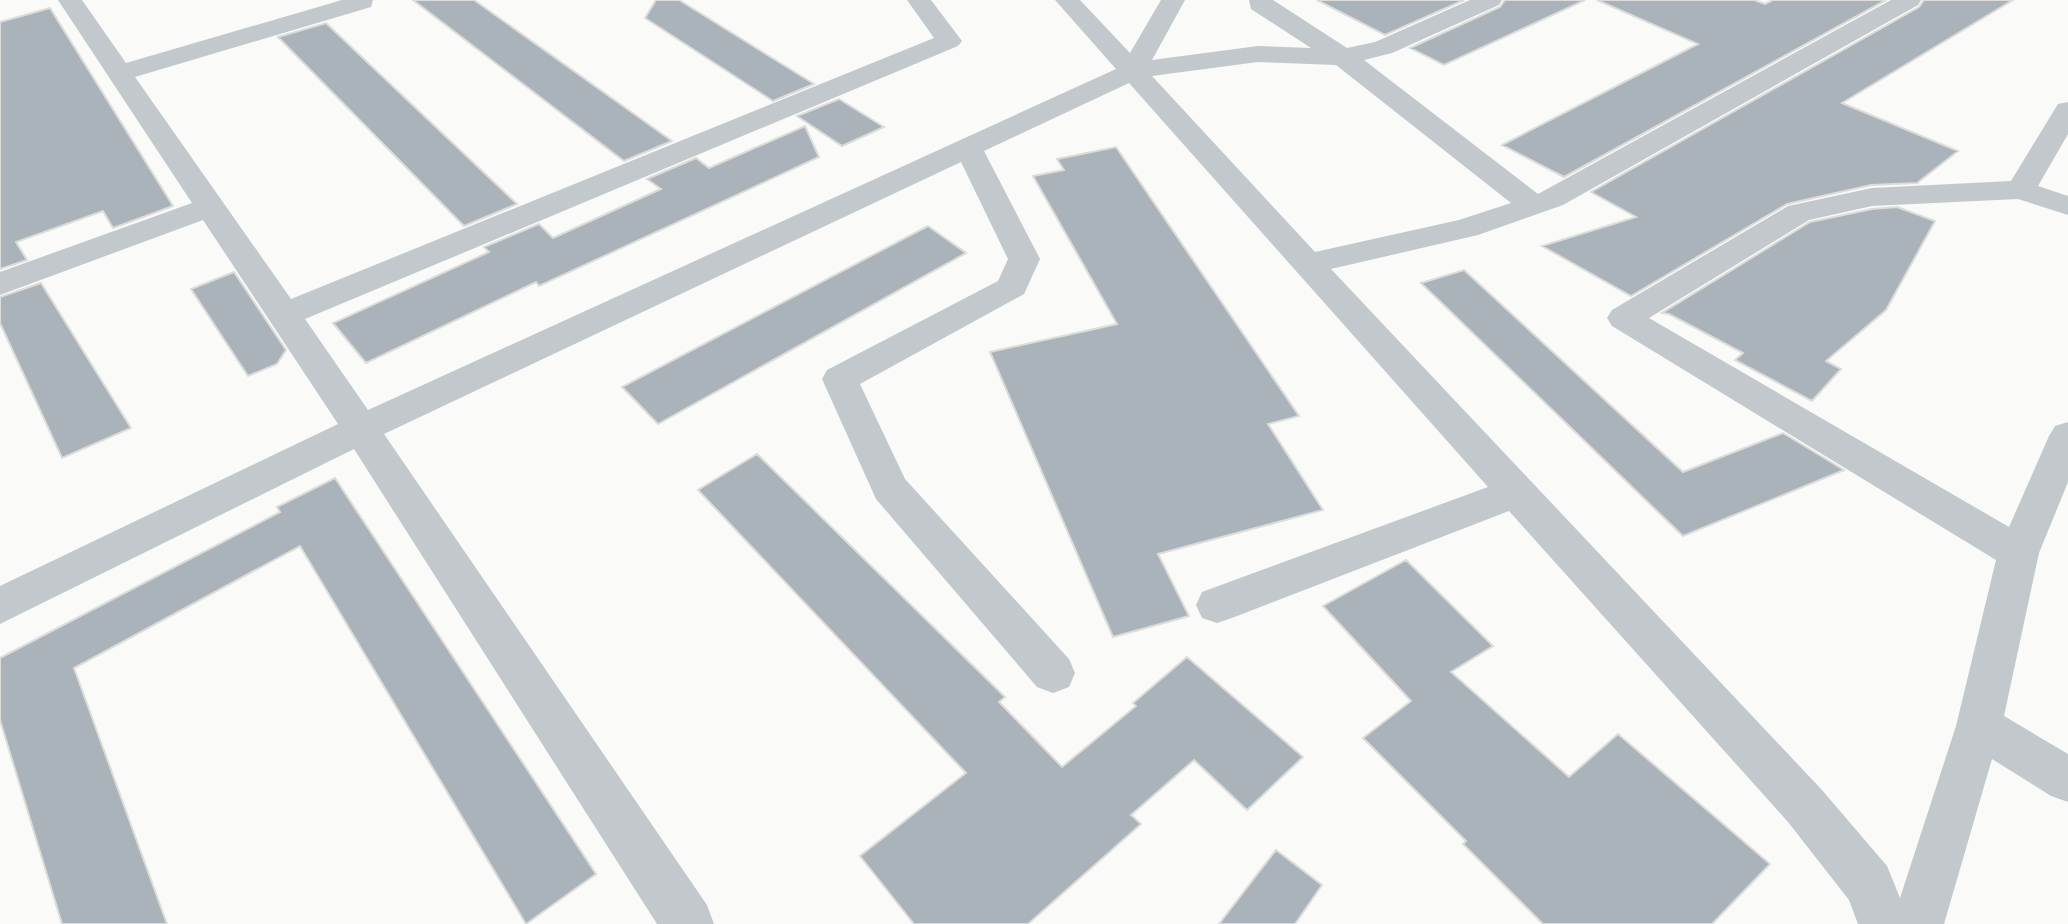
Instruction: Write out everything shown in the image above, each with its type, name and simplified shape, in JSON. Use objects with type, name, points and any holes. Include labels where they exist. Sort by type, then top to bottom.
[{"type":"street","points":[[70,0],[361,429],[688,924]]},
{"type":"street","points":[[119,73],[362,2],[360,0]]},
{"type":"street","points":[[284,315],[949,41],[919,0]]},
{"type":"street","points":[[1067,0],[1805,806],[1869,884],[1884,924]]},
{"type":"street","points":[[1133,71],[1173,0]]},
{"type":"street","points":[[1261,0],[1259,4],[1343,58],[1533,205]]},
{"type":"street","points":[[3,592],[1133,71],[1258,54],[1343,58],[1382,48],[1490,0]]},
{"type":"street","points":[[1309,264],[1466,228],[1552,199],[1909,0]]},
{"type":"street","points":[[2021,190],[2068,110]]},
{"type":"street","points":[[968,147],[1024,259],[1012,287],[840,379],[890,488],[1053,673]]},
{"type":"street","points":[[2018,553],[1624,318],[1799,213],[1872,197],[2021,190],[2068,205]]},
{"type":"street","points":[[0,284],[211,207]]},
{"type":"street","points":[[1918,924],[1979,726],[2018,553],[2068,436]]},
{"type":"street","points":[[1217,605],[1518,491]]},
{"type":"street","points":[[1979,726],[2068,780]]},
{"type":"building","points":[[413,0],[474,0],[672,141],[624,161]]},
{"type":"building","points":[[656,0],[679,0],[814,84],[773,101],[645,18]]},
{"type":"building","points":[[1317,0],[1464,0],[1385,35]]},
{"type":"building","points":[[1505,0],[1585,0],[1444,65],[1410,48],[1500,7]]},
{"type":"building","points":[[1597,0],[1754,0],[1765,4],[1773,0],[1886,0],[1564,177],[1502,145],[1698,44]]},
{"type":"building","points":[[1924,0],[2013,0],[1842,103],[1958,151],[1917,183],[1871,185],[1787,204],[1631,296],[1542,246],[1636,217],[1591,192],[1919,7]]},
{"type":"building","points":[[50,8],[173,206],[113,228],[103,211],[16,242],[27,260],[0,269],[0,22]]},
{"type":"building","points":[[326,23],[517,204],[464,226],[278,37]]},
{"type":"building","points":[[839,99],[884,127],[842,146],[797,116]]},
{"type":"building","points":[[805,126],[819,157],[539,286],[536,282],[366,363],[333,323],[489,252],[484,247],[539,224],[553,238],[661,189],[647,179],[696,158],[709,168]]},
{"type":"building","points":[[1116,147],[1299,416],[1268,424],[1323,510],[1158,554],[1189,616],[1113,637],[990,352],[1117,324],[1033,176],[1064,170],[1057,159]]},
{"type":"building","points":[[1897,207],[1935,221],[1886,310],[1826,361],[1841,369],[1812,401],[1735,360],[1743,353],[1669,314],[1662,313],[1810,222],[1872,209]]},
{"type":"building","points":[[928,226],[966,253],[658,424],[622,387]]},
{"type":"building","points":[[1464,270],[1683,472],[1783,433],[1844,470],[1683,536],[1421,283]]},
{"type":"building","points":[[234,272],[286,350],[277,364],[248,376],[191,289]]},
{"type":"building","points":[[41,283],[131,428],[62,458],[0,323],[0,297]]},
{"type":"building","points":[[757,454],[1005,697],[999,702],[1062,767],[1136,706],[1133,703],[1187,657],[1303,757],[1247,810],[1194,760],[1131,815],[1141,824],[1028,924],[914,924],[860,856],[966,773],[698,490]]},
{"type":"building","points":[[335,478],[596,874],[526,924],[300,546],[74,668],[167,924],[62,924],[0,720],[0,658],[280,512],[277,507]]},
{"type":"building","points":[[1406,560],[1493,646],[1451,672],[1569,777],[1618,734],[1770,864],[1712,924],[1543,924],[1463,844],[1466,841],[1363,738],[1411,701],[1323,606]]},
{"type":"building","points":[[1276,850],[1322,885],[1295,924],[1219,924]]}]
